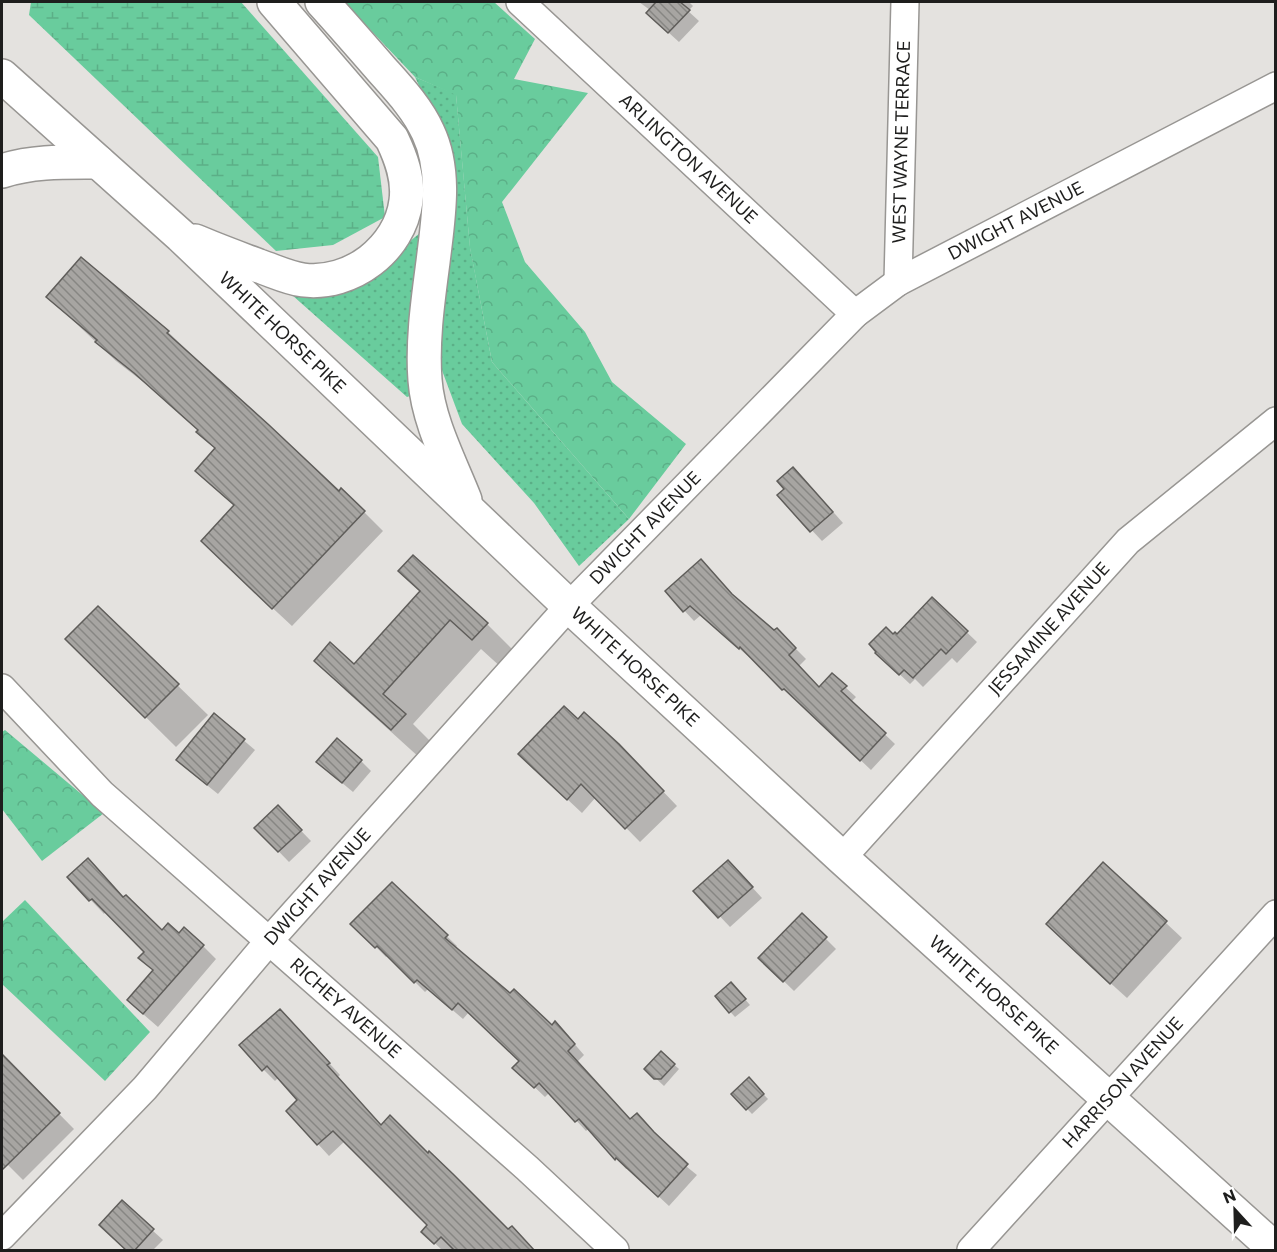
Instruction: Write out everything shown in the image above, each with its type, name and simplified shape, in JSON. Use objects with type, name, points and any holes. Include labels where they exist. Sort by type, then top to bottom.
[{"type":"highway","points":[[181,236],[286,276],[320,281],[356,271],[372,261],[389,244],[403,216],[407,186],[402,162],[392,139],[274,2]]},
{"type":"highway","points":[[322,2],[409,101],[428,131],[434,147],[439,175],[439,211],[427,327],[425,380],[429,406],[437,431],[470,510]]},
{"type":"highway","name":"WHITE HORSE PIKE","points":[[2,76],[181,236],[569,606],[842,858],[1275,1250]]},
{"type":"highway","points":[[2,171],[16,166],[48,162],[98,162]]},
{"type":"street","name":"ARLINGTON AVENUE","points":[[520,2],[855,314]]},
{"type":"street","name":"WEST WAYNE TERRACE","points":[[898,282],[905,2]]},
{"type":"street","name":"DWIGHT AVENUE","points":[[2,1236],[146,1088],[269,941],[569,606],[855,314],[898,282],[1275,86]]},
{"type":"street","name":"JESSAMINE AVENUE","points":[[842,858],[1128,541],[1275,421]]},
{"type":"street","name":"RICHEY AVENUE","points":[[2,688],[102,794],[527,1168],[615,1251]]},
{"type":"street","name":"HARRISON AVENUE","points":[[971,1251],[1275,914]]},
{"type":"green space","points":[[31,2],[241,2],[378,157],[385,217],[333,245],[276,251],[29,15]]},
{"type":"green space","points":[[344,2],[494,2],[535,39],[514,79],[588,93],[502,202],[525,262],[585,332],[612,382],[686,444],[629,519],[492,362],[470,248],[456,95],[415,77]]},
{"type":"green space","points":[[415,77],[456,94],[470,247],[492,362],[629,519],[579,566],[534,503],[462,424],[440,365],[447,250],[448,147]]},
{"type":"green space","points":[[421,232],[413,395],[407,397],[292,295],[296,291],[396,253]]},
{"type":"green space","points":[[5,730],[104,813],[42,861],[2,809],[2,732]]},
{"type":"green space","points":[[25,900],[150,1032],[105,1081],[2,984],[2,922]]},
{"type":"building","points":[[656,2],[680,2],[690,10],[668,33],[646,13]]},
{"type":"building","points":[[81,257],[169,331],[167,333],[339,491],[341,488],[365,511],[272,609],[201,541],[234,505],[195,471],[215,448],[196,432],[198,430],[46,297]]},
{"type":"building","points":[[793,467],[833,512],[810,532],[777,495],[784,489],[777,481]]},
{"type":"building","points":[[413,555],[488,623],[472,640],[450,620],[383,694],[406,714],[391,730],[314,661],[330,642],[354,664],[420,591],[398,571]]},
{"type":"building","points":[[701,559],[732,594],[774,630],[777,628],[796,648],[789,655],[819,687],[832,673],[847,686],[841,691],[886,733],[860,761],[784,689],[782,690],[740,647],[739,649],[690,606],[683,612],[665,591]]},
{"type":"building","points":[[932,597],[968,631],[946,654],[941,649],[913,678],[904,670],[899,675],[875,653],[869,644],[886,627],[893,634],[895,632],[897,634]]},
{"type":"building","points":[[98,606],[179,684],[145,718],[65,639]]},
{"type":"building","points":[[564,706],[578,719],[584,712],[619,744],[664,791],[625,829],[581,784],[567,800],[518,754]]},
{"type":"building","points":[[214,713],[245,739],[207,785],[176,760]]},
{"type":"building","points":[[337,738],[362,760],[342,783],[316,762]]},
{"type":"building","points":[[278,805],[302,830],[278,852],[254,828]]},
{"type":"building","points":[[88,858],[123,897],[126,895],[162,930],[168,923],[179,933],[184,927],[204,945],[143,1014],[127,1000],[153,970],[138,958],[144,952],[92,899],[89,901],[67,877]]},
{"type":"building","points":[[728,860],[753,887],[718,918],[693,891]]},
{"type":"building","points":[[1103,862],[1167,921],[1110,984],[1046,924]]},
{"type":"building","points":[[392,882],[448,935],[445,938],[510,993],[514,989],[552,1025],[555,1021],[575,1044],[568,1051],[630,1119],[637,1113],[688,1164],[658,1197],[616,1158],[615,1160],[579,1119],[575,1122],[539,1083],[534,1088],[512,1068],[519,1061],[458,1003],[452,1010],[417,980],[414,983],[377,946],[375,948],[350,924]]},
{"type":"building","points":[[802,913],[827,937],[783,982],[758,958]]},
{"type":"building","points":[[731,982],[746,999],[729,1013],[715,996]]},
{"type":"building","points":[[280,1009],[330,1063],[327,1065],[381,1125],[390,1115],[508,1229],[512,1226],[535,1251],[455,1251],[441,1237],[434,1244],[421,1232],[427,1225],[333,1131],[317,1145],[286,1111],[297,1100],[267,1066],[262,1071],[239,1045]]},
{"type":"building","points":[[661,1051],[675,1064],[661,1079],[654,1079],[644,1069]]},
{"type":"building","points":[[2,1054],[60,1113],[2,1170]]},
{"type":"building","points":[[749,1077],[764,1094],[746,1110],[731,1094]]},
{"type":"building","points":[[122,1200],[154,1229],[134,1251],[127,1251],[99,1225]]}]
